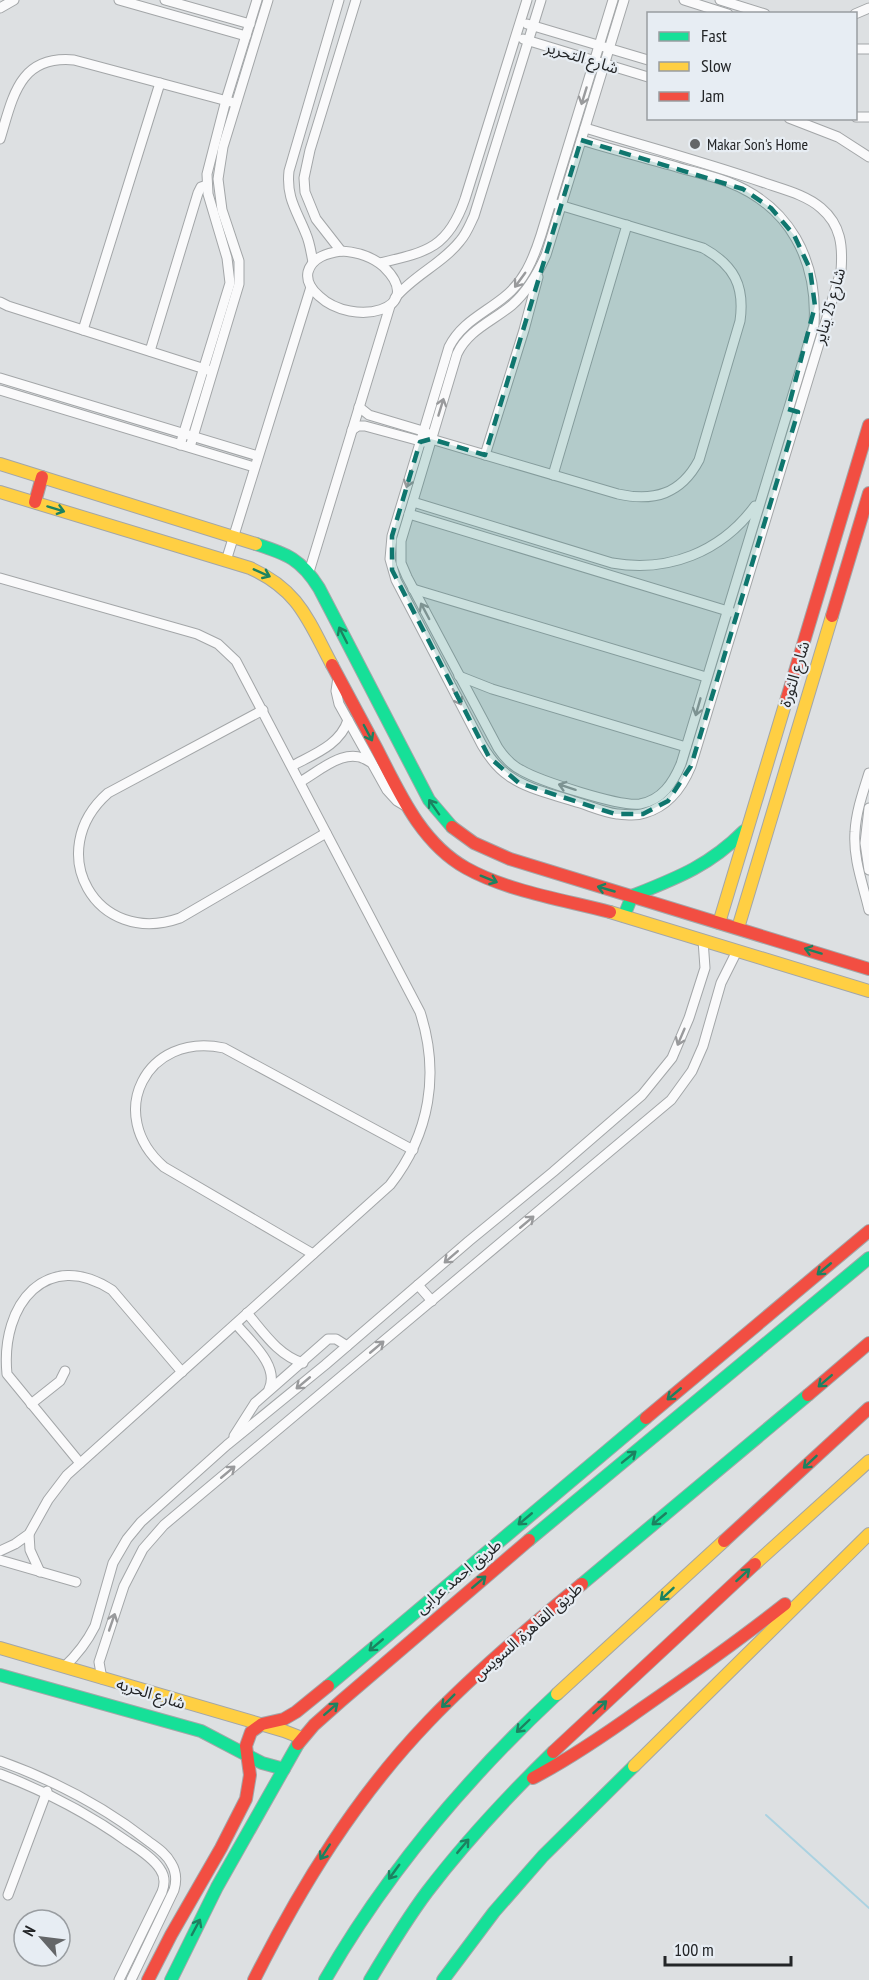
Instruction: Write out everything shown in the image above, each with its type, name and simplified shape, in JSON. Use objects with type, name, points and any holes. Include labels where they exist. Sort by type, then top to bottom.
[{"type":"main road","name":"شارع الثورة","points":[[719,922],[869,425]]},
{"type":"main road","points":[[0,464],[233,536],[283,553],[296,560],[309,572],[319,588],[429,800],[439,814],[465,839],[496,855],[869,969]]},
{"type":"main road","points":[[35,502],[42,477]]},
{"type":"main road","points":[[0,492],[226,561],[267,575],[287,589],[302,608],[407,807],[434,843],[450,858],[467,869],[509,886],[624,916],[869,991]]},
{"type":"main road","name":"شارع الثورة","points":[[738,928],[869,493]]},
{"type":"main road","points":[[801,651],[820,657]]},
{"type":"main road","points":[[353,704],[371,692]]},
{"type":"main road","points":[[624,916],[632,896],[697,870],[730,846],[747,828]]},
{"type":"main road","name":"طريق احمد عرابى","points":[[260,1725],[284,1719],[300,1710],[869,1232]]},
{"type":"main road","name":"طريق احمد عرابى","points":[[171,1980],[206,1910],[284,1769],[302,1738],[320,1719],[499,1565],[869,1258]]},
{"type":"main road","name":"طريق القاهرة, السويس","points":[[254,1980],[286,1916],[324,1853],[384,1770],[430,1719],[504,1649],[869,1342]]},
{"type":"main road","points":[[325,1980],[395,1870],[471,1779],[526,1723],[867,1410]]},
{"type":"main road","points":[[370,1980],[432,1885],[460,1849],[518,1785],[605,1702],[869,1461]]},
{"type":"main road","points":[[443,1980],[494,1912],[543,1856],[869,1534]]},
{"type":"main road","points":[[518,1785],[566,1760],[718,1656],[847,1555]]},
{"type":"main road","name":"شارع الحريه","points":[[0,1648],[302,1738]]},
{"type":"main road","name":"شارع الحريه","points":[[0,1675],[201,1731],[220,1739],[266,1766],[284,1769]]},
{"type":"main road","points":[[201,1731],[207,1710]]},
{"type":"main road","points":[[148,1980],[244,1802],[250,1778],[246,1755],[248,1737],[260,1725]]},
{"type":"main road","points":[[244,1802],[255,1802],[260,1812]]},
{"type":"street","points":[[0,8],[15,0]]},
{"type":"street","points":[[119,0],[246,36]]},
{"type":"street","points":[[165,0],[250,24]]},
{"type":"street","points":[[185,446],[239,284],[239,261],[222,210],[218,179],[231,102],[257,0]]},
{"type":"street","points":[[209,370],[230,283],[228,258],[212,212],[207,185],[209,161],[268,0]]},
{"type":"street","points":[[339,0],[291,158],[288,180],[291,203],[307,237],[313,262],[308,276],[311,287],[322,300],[346,311],[373,313],[381,311],[392,302],[410,282],[455,246],[468,229],[541,0]]},
{"type":"street","points":[[341,251],[316,219],[305,192],[304,178],[310,150],[356,0]]},
{"type":"street","points":[[380,263],[417,255],[431,248],[448,232],[460,211],[527,0]]},
{"type":"street","points":[[395,548],[420,442],[446,355],[453,339],[464,326],[505,297],[522,278],[535,254],[613,0]]},
{"type":"street","points":[[395,548],[413,502],[461,345],[474,331],[513,304],[540,268],[546,255],[624,0]]},
{"type":"street","points":[[684,0],[722,12]]},
{"type":"street","points":[[720,0],[759,12]]},
{"type":"street","name":"شارع التحرير","points":[[520,21],[647,60]]},
{"type":"street","name":"شارع التحرير","points":[[515,37],[647,76]]},
{"type":"street","points":[[0,139],[17,86],[25,75],[48,61],[74,60],[231,102]]},
{"type":"street","points":[[318,70],[333,75]]},
{"type":"street","points":[[83,330],[160,83]]},
{"type":"street","points":[[794,120],[838,137],[869,157]]},
{"type":"street","name":"شارع 25 يناير","points":[[395,548],[413,589],[498,748],[514,766],[535,777],[617,803],[640,804],[651,800],[661,794],[676,777],[760,499],[841,271],[840,237],[833,220],[820,207],[804,198],[714,166],[585,128]]},
{"type":"street","name":"شارع 25 يناير","points":[[395,548],[392,570],[396,580],[489,756],[508,776],[532,788],[604,811],[629,815],[643,814],[656,809],[678,791],[686,779],[737,614],[793,411],[814,324],[814,287],[810,269],[794,235],[771,208],[743,189],[711,177],[581,140]]},
{"type":"street","points":[[685,170],[688,159]]},
{"type":"street","points":[[711,177],[714,166]]},
{"type":"street","points":[[150,351],[198,193],[201,187],[207,185]]},
{"type":"street","points":[[359,407],[369,415],[423,431],[431,439],[629,496],[640,498],[661,495],[680,485],[699,460],[740,321],[742,306],[735,278],[722,260],[703,248],[551,202]]},
{"type":"street","points":[[460,211],[474,216]]},
{"type":"street","points":[[553,475],[627,225]]},
{"type":"street","points":[[309,572],[397,289],[394,279],[380,263],[358,253],[341,251],[321,256],[313,262]]},
{"type":"street","points":[[485,455],[524,330],[540,268]]},
{"type":"street","points":[[226,561],[311,287]]},
{"type":"street","points":[[0,302],[209,370]]},
{"type":"street","points":[[0,378],[258,456]]},
{"type":"street","points":[[0,390],[254,467]]},
{"type":"street","points":[[352,430],[358,426],[365,426],[420,442],[427,442],[431,439]]},
{"type":"street","points":[[413,502],[612,563],[650,566],[672,563],[713,546],[747,518],[760,499]]},
{"type":"street","points":[[409,514],[737,614]]},
{"type":"street","points":[[609,574],[612,563]]},
{"type":"street","points":[[0,578],[197,634],[212,640],[236,661],[420,1012],[430,1060],[430,1096],[424,1123],[414,1150],[390,1185],[67,1475],[48,1500],[29,1534],[0,1551]]},
{"type":"street","points":[[413,589],[706,677]]},
{"type":"street","points":[[433,650],[442,644]]},
{"type":"street","points":[[439,663],[449,657]]},
{"type":"street","points":[[338,676],[336,696],[348,720],[390,794],[407,807]]},
{"type":"street","points":[[459,676],[492,689],[686,747]]},
{"type":"street","points":[[473,701],[478,694],[492,689]]},
{"type":"street","points":[[263,710],[108,793],[88,817],[80,834],[78,859],[85,883],[99,903],[119,918],[143,924],[168,922],[180,918],[327,832]]},
{"type":"street","points":[[292,766],[333,743],[341,735],[348,720]]},
{"type":"street","points":[[333,743],[342,757]]},
{"type":"street","points":[[300,782],[342,757],[357,756],[371,763]]},
{"type":"street","points":[[869,773],[855,832],[857,866],[869,910]]},
{"type":"street","points":[[869,808],[866,843],[869,870]]},
{"type":"street","points":[[64,1667],[79,1652],[95,1626],[117,1554],[134,1530],[156,1508],[227,1445],[642,1095],[672,1058],[689,1018],[705,968],[704,940]]},
{"type":"street","points":[[102,1678],[99,1662],[124,1586],[143,1549],[164,1525],[671,1100],[692,1071],[703,1046],[721,983],[737,951]]},
{"type":"street","points":[[694,1001],[714,1006]]},
{"type":"street","points":[[313,1254],[164,1167],[153,1157],[138,1132],[136,1110],[140,1089],[146,1075],[155,1064],[167,1055],[195,1045],[224,1048],[414,1150]]},
{"type":"street","points":[[80,1463],[7,1374],[2,1361],[1,1332],[5,1318],[20,1295],[44,1279],[58,1275],[86,1277],[100,1282],[112,1290],[182,1372]]},
{"type":"street","points":[[418,1285],[432,1301]]},
{"type":"street","points":[[248,1313],[279,1350],[303,1363]]},
{"type":"street","points":[[236,1324],[271,1370],[272,1379],[267,1392]]},
{"type":"street","points":[[227,1445],[248,1413],[267,1392],[328,1339],[336,1339],[347,1346]]},
{"type":"street","points":[[266,1362],[279,1350]]},
{"type":"street","points":[[31,1404],[60,1381],[65,1371]]},
{"type":"street","points":[[156,1508],[173,1518]]},
{"type":"street","points":[[29,1534],[32,1558],[40,1572]]},
{"type":"street","points":[[0,1560],[76,1582]]},
{"type":"street","points":[[0,1761],[50,1782],[101,1809],[150,1842],[171,1862],[176,1876],[174,1890],[160,1907],[119,1980]]},
{"type":"street","points":[[0,1774],[46,1794],[94,1820],[143,1852],[160,1869],[164,1881],[160,1907],[131,1980]]},
{"type":"street","points":[[8,1895],[50,1782]]},
{"type":"street","points":[[143,1852],[150,1842]]},
{"type":"street","points":[[164,1881],[176,1876]]},
{"type":"highlighted area","points":[[581,140],[743,189],[771,208],[794,235],[810,269],[815,306],[788,409],[798,412],[691,766],[668,801],[643,814],[615,814],[519,783],[489,757],[392,570],[392,536],[420,442],[431,439],[485,455]]},
{"type":"waterway","points":[[766,1815],[869,1908]]},
{"type":"traffic: fast","points":[[256,544],[292,559],[306,570],[319,588],[429,800],[452,827]]},
{"type":"traffic: fast","points":[[624,916],[632,896],[692,870],[718,853],[744,831]]},
{"type":"traffic: fast","points":[[529,1540],[869,1258]]},
{"type":"traffic: fast","points":[[582,1584],[808,1395]]},
{"type":"traffic: fast","points":[[328,1686],[646,1418]]},
{"type":"traffic: fast","points":[[0,1675],[201,1731],[262,1763],[284,1769]]},
{"type":"traffic: fast","points":[[325,1980],[375,1902],[430,1828],[491,1759],[557,1694]]},
{"type":"traffic: fast","points":[[171,1980],[217,1887],[298,1744]]},
{"type":"traffic: fast","points":[[370,1980],[390,1946],[441,1873],[487,1820],[553,1752]]},
{"type":"traffic: fast","points":[[443,1980],[494,1912],[543,1856],[634,1766]]},
{"type":"traffic: slow","points":[[0,464],[256,544]]},
{"type":"traffic: slow","points":[[0,492],[250,568],[267,577],[291,596],[308,620],[332,665]]},
{"type":"traffic: slow","points":[[738,928],[832,616]]},
{"type":"traffic: slow","points":[[719,923],[787,698]]},
{"type":"traffic: slow","points":[[610,912],[869,991]]},
{"type":"traffic: slow","points":[[755,1564],[869,1461]]},
{"type":"traffic: slow","points":[[634,1766],[869,1534]]},
{"type":"traffic: slow","points":[[557,1694],[724,1541]]},
{"type":"traffic: slow","points":[[0,1648],[302,1738]]},
{"type":"traffic: jam","points":[[787,698],[869,425]]},
{"type":"traffic: jam","points":[[35,502],[42,477]]},
{"type":"traffic: jam","points":[[832,616],[869,493]]},
{"type":"traffic: jam","points":[[332,665],[403,799],[436,845],[466,868],[499,883],[610,912]]},
{"type":"traffic: jam","points":[[452,827],[474,843],[510,859],[869,969]]},
{"type":"traffic: jam","points":[[646,1418],[869,1231]]},
{"type":"traffic: jam","points":[[808,1395],[869,1343]]},
{"type":"traffic: jam","points":[[724,1541],[869,1408]]},
{"type":"traffic: jam","points":[[298,1744],[314,1725],[341,1701],[529,1540]]},
{"type":"traffic: jam","points":[[553,1752],[755,1564]]},
{"type":"traffic: jam","points":[[254,1980],[311,1877],[377,1780],[447,1703],[523,1633],[582,1584]]},
{"type":"traffic: jam","points":[[533,1778],[615,1728],[785,1604]]},
{"type":"traffic: jam","points":[[148,1980],[246,1799],[250,1775],[246,1746],[251,1732],[262,1724],[284,1719],[296,1712],[328,1686]]},
{"type":"place","name":"Makar Son's Home","points":[[695,144]]}]
